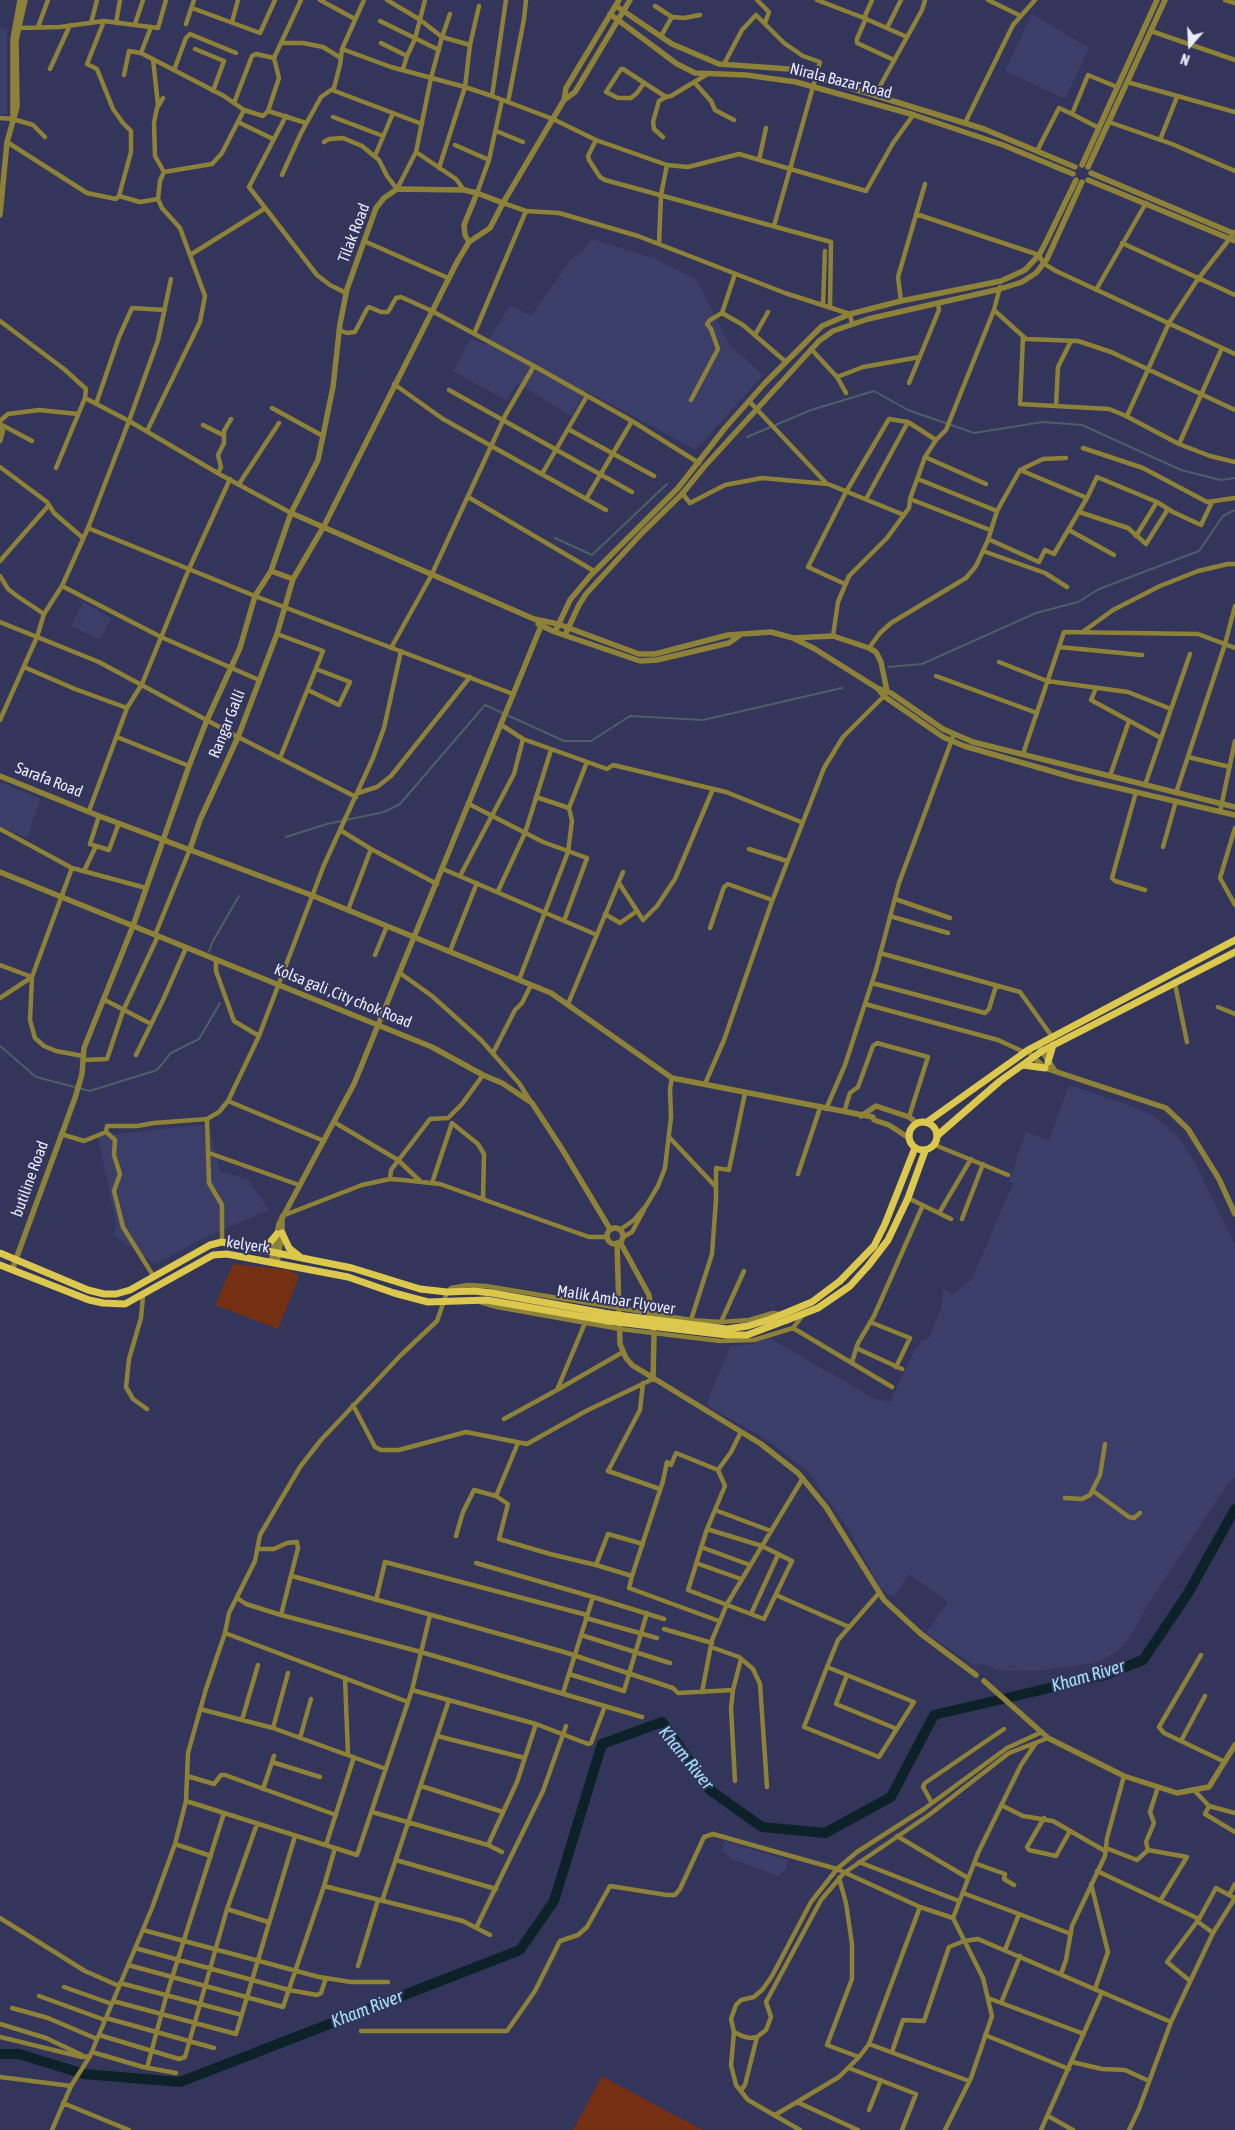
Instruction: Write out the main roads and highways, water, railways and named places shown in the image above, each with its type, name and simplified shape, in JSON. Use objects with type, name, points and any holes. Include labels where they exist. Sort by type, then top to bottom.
[{"type":"main road","points":[[1235,940],[1051,1036],[1026,1051],[927,1122],[916,1124],[910,1130],[909,1138],[915,1148],[926,1151],[935,1145],[938,1134],[1000,1081],[1042,1051],[1235,952]]},
{"type":"main road","points":[[1023,1065],[1047,1065],[1055,1044]]},
{"type":"main road","points":[[927,1122],[934,1127],[938,1134]]},
{"type":"main road","name":"Malik Ambar Flyover","points":[[0,1253],[88,1290],[104,1294],[116,1294],[130,1290],[210,1245],[222,1242],[362,1271],[420,1290],[492,1293],[609,1314],[727,1329],[748,1326],[812,1302],[840,1281],[874,1246],[885,1224],[915,1148]]},
{"type":"main road","name":"Malik Ambar Flyover","points":[[476,1300],[487,1300],[608,1321],[727,1335],[747,1334],[818,1308],[850,1286],[888,1240],[908,1198],[926,1151]]},
{"type":"main road","points":[[260,1250],[267,1246],[279,1233],[289,1248],[301,1258]]},
{"type":"main road","name":"kelyerk","points":[[0,1265],[103,1304],[125,1304],[143,1296],[213,1256],[227,1254],[358,1280],[428,1302],[476,1300]]},
{"type":"main road","points":[[358,1280],[362,1271]]},
{"type":"waterway","points":[[747,437],[811,410],[874,391],[908,410],[974,433],[1043,422],[1082,425],[1181,470],[1221,480],[1235,478]]},
{"type":"waterway","points":[[555,538],[592,555],[667,484]]},
{"type":"waterway","points":[[888,667],[922,664],[1036,613],[1078,602],[1099,589],[1199,551],[1223,516],[1235,510]]},
{"type":"waterway","points":[[286,837],[327,824],[384,812],[400,804],[485,705],[564,741],[591,741],[630,716],[703,720],[842,688]]},
{"type":"waterway","points":[[209,951],[239,896]]},
{"type":"waterway","points":[[0,1046],[36,1077],[90,1091],[157,1070],[171,1053],[199,1039],[220,1003]]},
{"type":"waterway","name":"Kham River","points":[[0,2054],[19,2054],[84,2074],[180,2082],[520,1950],[554,1901],[602,1744],[662,1722],[710,1790],[762,1827],[825,1833],[891,1797],[934,1715],[1105,1675],[1143,1660],[1187,1595],[1235,1509]]}]
